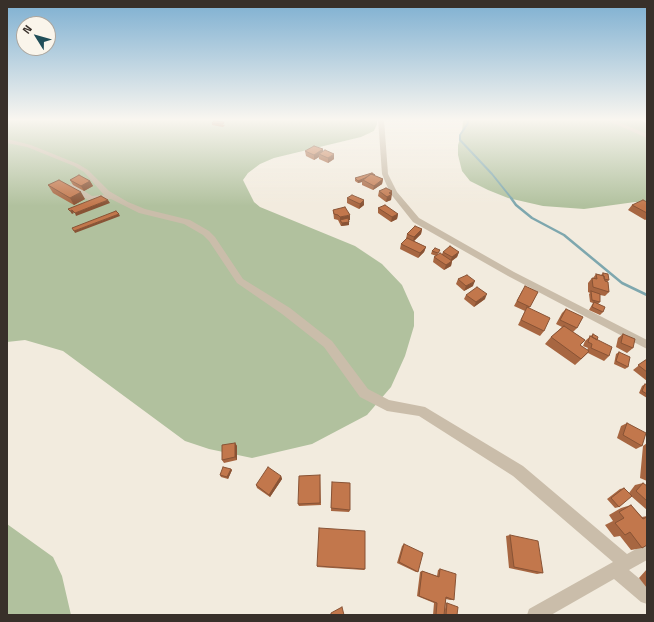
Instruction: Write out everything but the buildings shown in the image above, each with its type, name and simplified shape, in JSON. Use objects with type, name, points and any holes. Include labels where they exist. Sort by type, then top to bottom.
[{"type":"street","points":[[34,148],[76,165],[86,171],[106,193],[125,204],[142,211],[187,222],[206,233],[212,239],[240,281],[286,311],[328,344],[364,393],[387,405],[421,411],[518,471],[620,565],[647,596]]},
{"type":"street","points":[[383,148],[385,174],[394,193],[416,220],[511,274],[647,345]]},
{"type":"street","points":[[67,185],[91,198],[113,197]]},
{"type":"street","points":[[546,613],[620,565],[647,551]]},
{"type":"green space","points":[[7,148],[315,148],[274,158],[260,164],[248,173],[243,180],[254,202],[260,207],[355,246],[382,264],[402,285],[414,312],[414,326],[405,356],[391,387],[367,415],[312,444],[252,458],[209,449],[185,441],[63,351],[25,340],[7,342]]},
{"type":"green space","points":[[458,148],[647,148],[647,203],[635,202],[584,209],[543,206],[508,198],[470,181],[462,171]]},
{"type":"green space","points":[[7,524],[53,557],[62,576],[71,615],[7,615]]},
{"type":"waterway","points":[[468,148],[492,174],[512,199]]},
{"type":"waterway","points":[[511,198],[516,205],[532,218],[564,235],[622,283],[647,295]]}]
